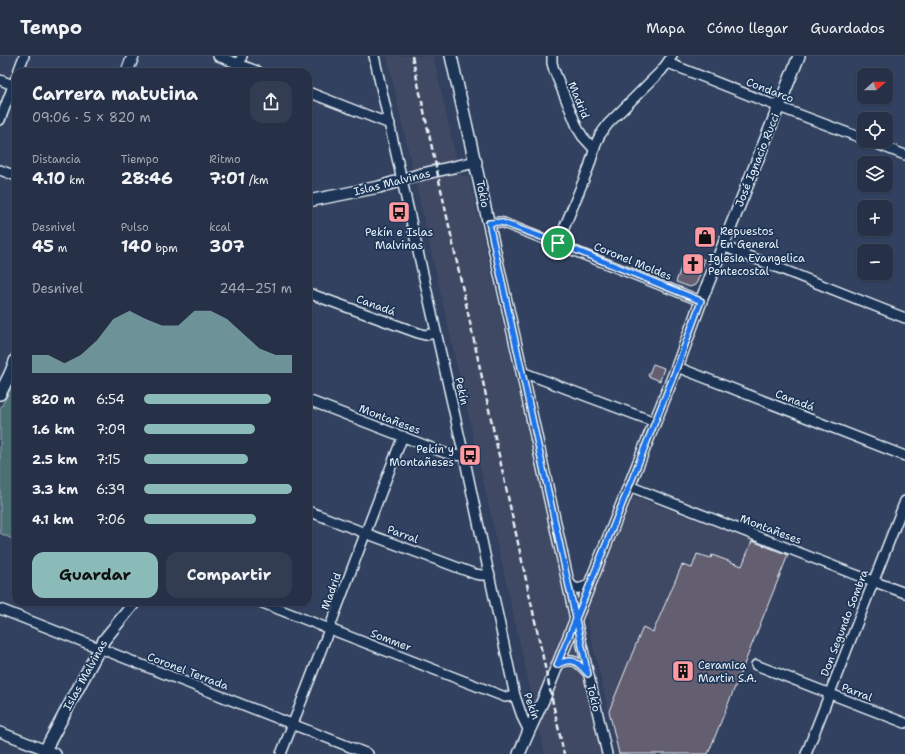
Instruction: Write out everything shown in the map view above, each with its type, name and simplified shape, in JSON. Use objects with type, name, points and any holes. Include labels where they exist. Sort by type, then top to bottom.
[{"type":"street","points":[[20,68],[24,56]]},
{"type":"street","points":[[128,68],[133,56]]},
{"type":"street","points":[[218,56],[249,68]]},
{"type":"street","name":"Pekín","points":[[374,56],[464,456],[515,696],[522,719],[529,731]]},
{"type":"street","name":"Tokio","points":[[451,56],[476,162],[588,674],[607,754]]},
{"type":"street","name":"Madrid","points":[[552,56],[554,70],[578,129],[594,149]]},
{"type":"street","name":"José Ignacio Rucci","points":[[521,753],[677,367],[701,301],[799,56]]},
{"type":"street","points":[[558,243],[589,168],[594,149],[600,135],[608,124],[662,70],[670,59]]},
{"type":"street","name":"Condarco","points":[[670,59],[779,107],[857,136]]},
{"type":"street","points":[[0,80],[12,81]]},
{"type":"street","points":[[0,120],[12,89]]},
{"type":"street","points":[[312,94],[390,124]]},
{"type":"street","points":[[891,148],[904,152]]},
{"type":"street","name":"Islas Malvinas","points":[[312,199],[379,187],[422,174],[476,162]]},
{"type":"street","points":[[0,170],[12,174]]},
{"type":"street","name":"Coronel Moldes","points":[[489,223],[500,222],[558,243],[701,301]]},
{"type":"street","points":[[723,246],[905,318]]},
{"type":"street","name":"Canadá","points":[[312,294],[421,334],[426,335],[436,333]]},
{"type":"street","points":[[1,390],[12,367]]},
{"type":"street","name":"Canadá","points":[[677,367],[905,456]]},
{"type":"street","points":[[522,372],[655,422]]},
{"type":"street","name":"Montañeses","points":[[312,402],[446,454],[464,456]]},
{"type":"street","name":"Madrid","points":[[281,754],[330,630],[365,533],[403,436]]},
{"type":"street","name":"Montañeses","points":[[629,486],[905,593]]},
{"type":"street","name":"Don Segundo Sombra","points":[[806,754],[905,502]]},
{"type":"street","name":"Parral","points":[[312,513],[475,574],[490,575]]},
{"type":"street","points":[[567,578],[571,586],[583,588],[590,584]]},
{"type":"street","name":"Islas Malvinas","points":[[44,752],[99,648],[132,606]]},
{"type":"street","name":"Sommer","points":[[270,606],[505,697],[515,696]]},
{"type":"street","name":"Coronel Terrada","points":[[0,609],[368,754]]},
{"type":"street","points":[[557,665],[564,661],[575,661],[588,674]]},
{"type":"street","name":"Parral","points":[[756,665],[905,723]]},
{"type":"street","points":[[0,732],[44,752],[56,754]]},
{"type":"shaded area","points":[[387,56],[433,56],[460,175],[469,177],[601,754],[545,754]]},
{"type":"shaded area","name":"Ceramica Martin S.A.","points":[[638,498],[788,554],[708,754],[619,754],[585,612],[633,499]]},
{"type":"green space","points":[[12,385],[12,539],[0,533],[0,409]]},
{"type":"building","name":"Repuestos En General","points":[[699,228],[715,234],[710,247],[694,241]]},
{"type":"building","points":[[686,253],[705,260],[697,282],[695,285],[690,287],[676,282]]},
{"type":"building","points":[[653,364],[664,368],[660,381],[648,376]]},
{"type":"building","name":"Ceramica Martin S.A.","points":[[752,541],[788,555],[708,754],[619,754],[609,711],[643,627],[653,632],[682,565],[692,568],[697,554],[711,558],[712,555],[742,566]]},
{"type":"railway","points":[[412,56],[564,754]]},
{"type":"place","name":"Pekín e Islas Malvinas","points":[[399,212]]},
{"type":"place","name":"Repuestos En General","points":[[705,237]]},
{"type":"place","name":"Iglesia Evangelica Pentecostal","points":[[693,264]]},
{"type":"place","name":"Pekín y Montañeses","points":[[470,455]]},
{"type":"place","name":"Ceramica Martin S.A.","points":[[683,671]]},
{"type":"route","points":[[558,243],[500,222],[489,223],[576,619],[557,665],[564,661],[575,661],[588,674],[576,619],[677,367],[701,301],[558,243]]}]
